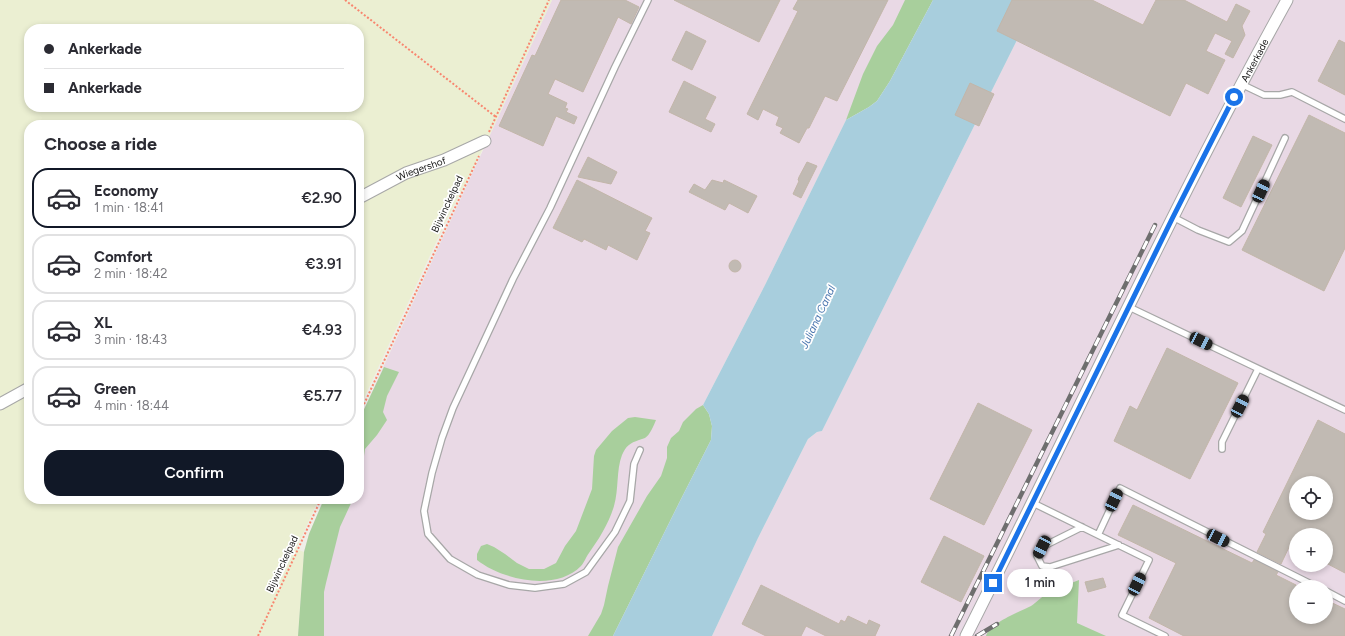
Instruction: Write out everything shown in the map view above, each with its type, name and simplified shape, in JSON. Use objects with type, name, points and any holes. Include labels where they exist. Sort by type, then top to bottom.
[{"type":"street","name":"Ankerkade","points":[[966,636],[1173,217],[1241,84],[1287,0]]},
{"type":"street","name":"Wiegershof","points":[[364,195],[406,173],[444,160],[485,141]]},
{"type":"street","points":[[0,404],[24,391]]},
{"type":"lane","points":[[640,450],[634,464],[630,501],[615,532],[586,572],[564,584],[535,588],[509,585],[478,575],[450,559],[428,534],[424,511],[434,466],[452,408],[513,279],[550,208],[615,67],[648,0]]},
{"type":"lane","points":[[1241,84],[1264,95],[1280,95],[1292,92],[1345,119]]},
{"type":"lane","points":[[1173,217],[1198,230],[1229,242],[1242,231],[1285,138]]},
{"type":"lane","points":[[1129,307],[1345,410]]},
{"type":"lane","points":[[1222,449],[1222,442],[1258,369]]},
{"type":"lane","points":[[1098,535],[1120,488],[1303,580]]},
{"type":"lane","points":[[1033,503],[1149,560],[1122,615],[1165,636]]},
{"type":"lane","points":[[1082,527],[1042,547],[1037,556],[1042,566],[1050,567],[1119,545]]},
{"type":"lane","points":[[1333,595],[1345,601]]},
{"type":"path","points":[[345,0],[496,117]]},
{"type":"path","name":"Bijwinckelpad","points":[[364,404],[549,0]]},
{"type":"path","name":"Bijwinckelpad","points":[[258,636],[319,504]]},
{"type":"shaded area","points":[[552,0],[933,0],[846,120],[765,285],[703,405],[613,636],[298,636],[304,552],[309,534],[322,504],[364,504],[364,409]]},
{"type":"shaded area","points":[[1037,0],[1345,0],[1345,636],[712,636],[758,538],[808,439],[817,432],[822,431]]},
{"type":"green space","points":[[0,0],[552,0],[487,141],[445,223],[364,398],[364,120],[24,120],[24,504],[317,504],[296,549],[304,552],[298,636],[0,636]]},
{"type":"green space","points":[[905,0],[933,0],[890,81],[877,101],[846,120],[863,74],[877,46],[893,25]]},
{"type":"green space","points":[[384,367],[399,372],[387,396],[383,412],[387,420],[365,449],[364,456],[364,409]]},
{"type":"green space","points":[[703,405],[709,414],[712,426],[711,440],[613,636],[588,636],[601,614],[618,547],[647,496],[661,476],[667,458],[667,447],[671,438],[679,431],[683,422],[696,409]]},
{"type":"green space","points":[[635,417],[656,420],[647,437],[631,444],[622,455],[619,467],[616,500],[612,512],[603,531],[581,566],[570,574],[558,579],[544,581],[514,578],[500,573],[477,560],[477,554],[481,546],[487,544],[529,569],[544,569],[556,563],[565,546],[576,531],[592,489],[594,456],[596,450],[612,431],[628,418]]},
{"type":"green space","points":[[322,504],[351,504],[340,527],[324,592],[324,636],[298,636],[304,552],[309,534]]},
{"type":"green space","points":[[1079,580],[1077,623],[1106,636],[986,636],[989,631],[999,622],[1031,606],[1048,593]]},
{"type":"water","name":"Juliana Canal","points":[[933,0],[1037,0],[822,431],[817,432],[808,439],[758,538],[712,636],[613,636],[711,440],[712,426],[709,414],[703,405],[765,285],[846,120],[877,101],[890,81]]},
{"type":"building","points":[[561,0],[625,0],[639,7],[631,24],[618,17],[583,92],[555,79],[548,94],[567,103],[565,108],[568,109],[566,112],[577,117],[574,124],[556,116],[543,146],[499,126],[532,55],[535,56]]},
{"type":"building","points":[[674,0],[780,0],[759,42]]},
{"type":"building","points":[[798,0],[888,0],[837,101],[825,96],[809,128],[807,128],[799,143],[780,133],[783,128],[776,125],[779,117],[763,109],[758,120],[747,114],[798,11],[793,9]]},
{"type":"building","points":[[1012,0],[1092,0],[1143,25],[1156,0],[1184,0],[1227,22],[1236,4],[1250,11],[1242,26],[1245,35],[1233,58],[1225,54],[1232,41],[1215,33],[1206,51],[1225,60],[1208,94],[1186,83],[1170,116],[997,31]]},
{"type":"building","points":[[686,31],[706,41],[692,70],[672,60]]},
{"type":"building","points":[[1339,40],[1345,43],[1345,95],[1318,81]]},
{"type":"building","points":[[684,81],[716,97],[705,119],[715,124],[711,132],[669,112]]},
{"type":"building","points":[[970,83],[994,94],[979,126],[955,115]]},
{"type":"building","points":[[1309,115],[1345,133],[1345,248],[1324,291],[1242,250]]},
{"type":"building","points":[[1253,136],[1272,145],[1241,207],[1223,198]]},
{"type":"building","points":[[588,157],[617,172],[611,184],[578,177]]},
{"type":"building","points":[[807,162],[817,166],[801,198],[793,194],[799,181],[799,177]]},
{"type":"building","points":[[577,180],[652,218],[645,231],[650,233],[637,260],[608,245],[606,250],[584,239],[582,242],[553,228]]},
{"type":"building","points":[[712,180],[723,183],[724,180],[757,196],[748,213],[729,203],[725,210],[689,192],[694,184],[705,190]]},
{"type":"building","points":[[733,260],[737,260],[741,266],[737,272],[733,272],[729,268],[729,264]]},
{"type":"building","points":[[1167,348],[1238,383],[1190,479],[1114,441],[1130,406],[1137,410]]},
{"type":"building","points":[[978,403],[1032,430],[984,525],[930,499]]},
{"type":"building","points":[[1318,420],[1345,434],[1345,573],[1333,567],[1333,528],[1289,528],[1289,547],[1281,564],[1257,552],[1266,534],[1263,532],[1289,479],[1289,520],[1333,520],[1333,476],[1290,476]]},
{"type":"building","points":[[1133,505],[1252,563],[1254,560],[1278,572],[1276,575],[1289,582],[1289,624],[1333,624],[1333,603],[1345,609],[1345,636],[1184,636],[1149,618],[1176,563],[1118,535]]},
{"type":"building","points":[[944,536],[984,556],[961,602],[921,582]]},
{"type":"building","points":[[1103,578],[1106,587],[1088,592],[1085,582]]},
{"type":"building","points":[[761,585],[839,624],[841,620],[845,622],[848,616],[867,625],[869,620],[880,625],[875,636],[826,636],[806,626],[801,636],[766,636],[742,624]]},
{"type":"railway","points":[[951,636],[1155,225]]},
{"type":"railway","points":[[977,636],[997,624]]},
{"type":"route","points":[[993,583],[1173,217],[1234,97]]}]
